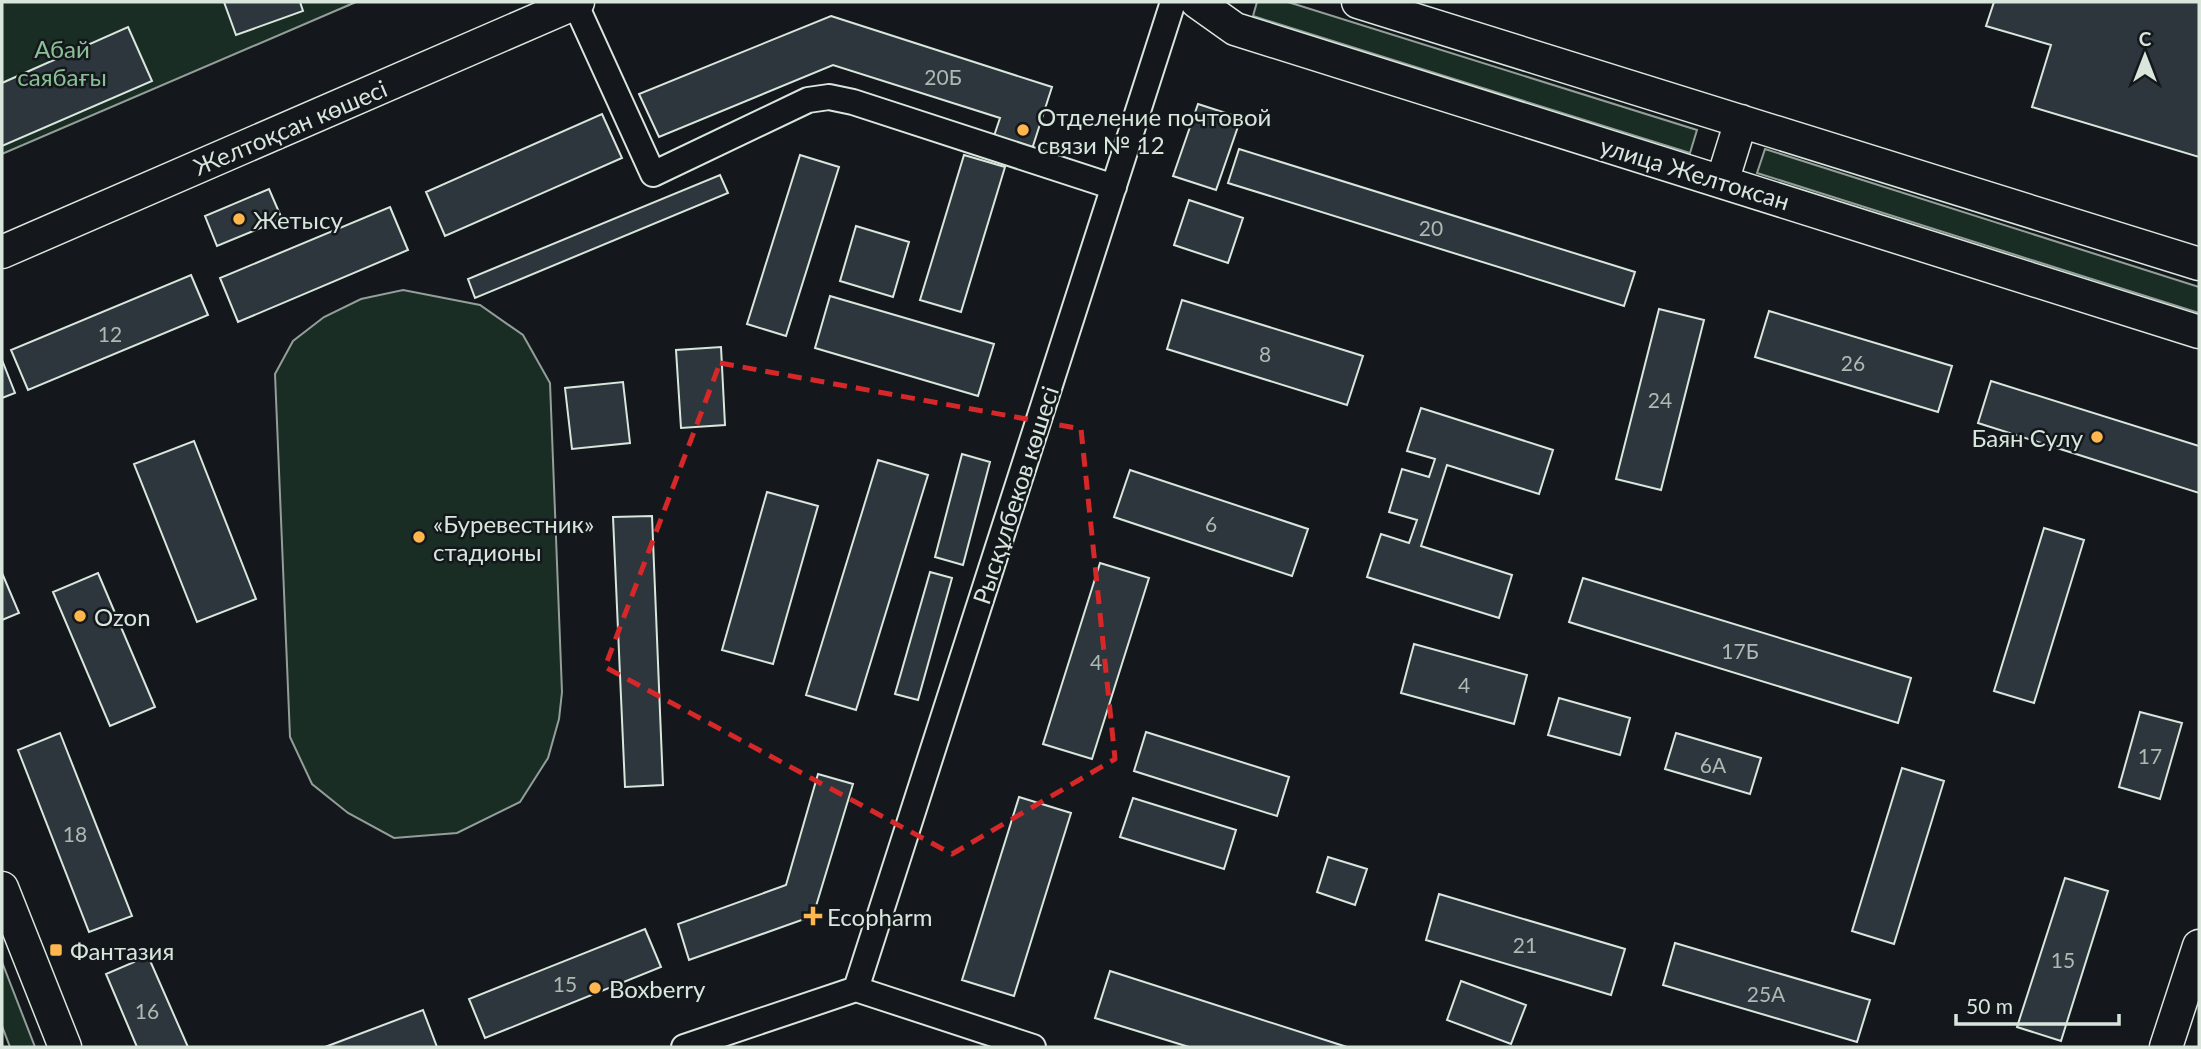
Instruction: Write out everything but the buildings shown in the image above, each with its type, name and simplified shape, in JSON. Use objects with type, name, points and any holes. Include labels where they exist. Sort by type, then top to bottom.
[{"type":"main road","name":"Желтоқсан көшесі","points":[[2,252],[577,2]]},
{"type":"main road","name":"улица Желтоксан","points":[[1197,2],[1235,29],[2199,332]]},
{"type":"main road","points":[[1358,2],[2199,264]]},
{"type":"main road","points":[[1722,182],[1741,121]]},
{"type":"main road","points":[[2,888],[65,1047]]},
{"type":"main road","points":[[2166,1047],[2199,946]]},
{"type":"street","points":[[577,2],[653,174],[808,100],[829,97],[853,102],[1114,187]]},
{"type":"street","name":"Рысқұлбеков көшесі","points":[[856,989],[1173,2]]},
{"type":"street","points":[[684,1047],[856,989],[1033,1047]]},
{"type":"highlighted area","points":[[720,363],[1081,429],[1115,759],[952,854],[605,667]]},
{"type":"green space","name":"Абай саябағы","points":[[2,2],[356,2],[2,154]]},
{"type":"green space","points":[[1257,2],[1288,2],[1697,130],[1690,153],[1253,16]]},
{"type":"green space","points":[[1765,149],[2199,287],[2199,313],[1757,173]]},
{"type":"green space","name":"«Буревестник» стадионы","points":[[403,290],[480,305],[523,335],[550,383],[562,692],[559,719],[548,758],[520,802],[457,833],[394,838],[348,813],[312,784],[290,737],[275,374],[293,341],[324,317],[361,299]]},
{"type":"green space","points":[[2,962],[35,1047],[10,1047],[2,1026]]},
{"type":"place","name":"Отделение почтовой связи № 12","points":[[1023,130]]},
{"type":"place","name":"Жетысу","points":[[239,219]]},
{"type":"place","name":"Баян Сулу","points":[[2097,437]]},
{"type":"place","name":"«Буревестник» стадионы","points":[[419,537]]},
{"type":"place","name":"Ozon","points":[[80,616]]},
{"type":"place","name":"Ecopharm","points":[[813,916]]},
{"type":"place","name":"Фантазия","points":[[56,950]]},
{"type":"place","name":"Boxberry","points":[[595,988]]}]
